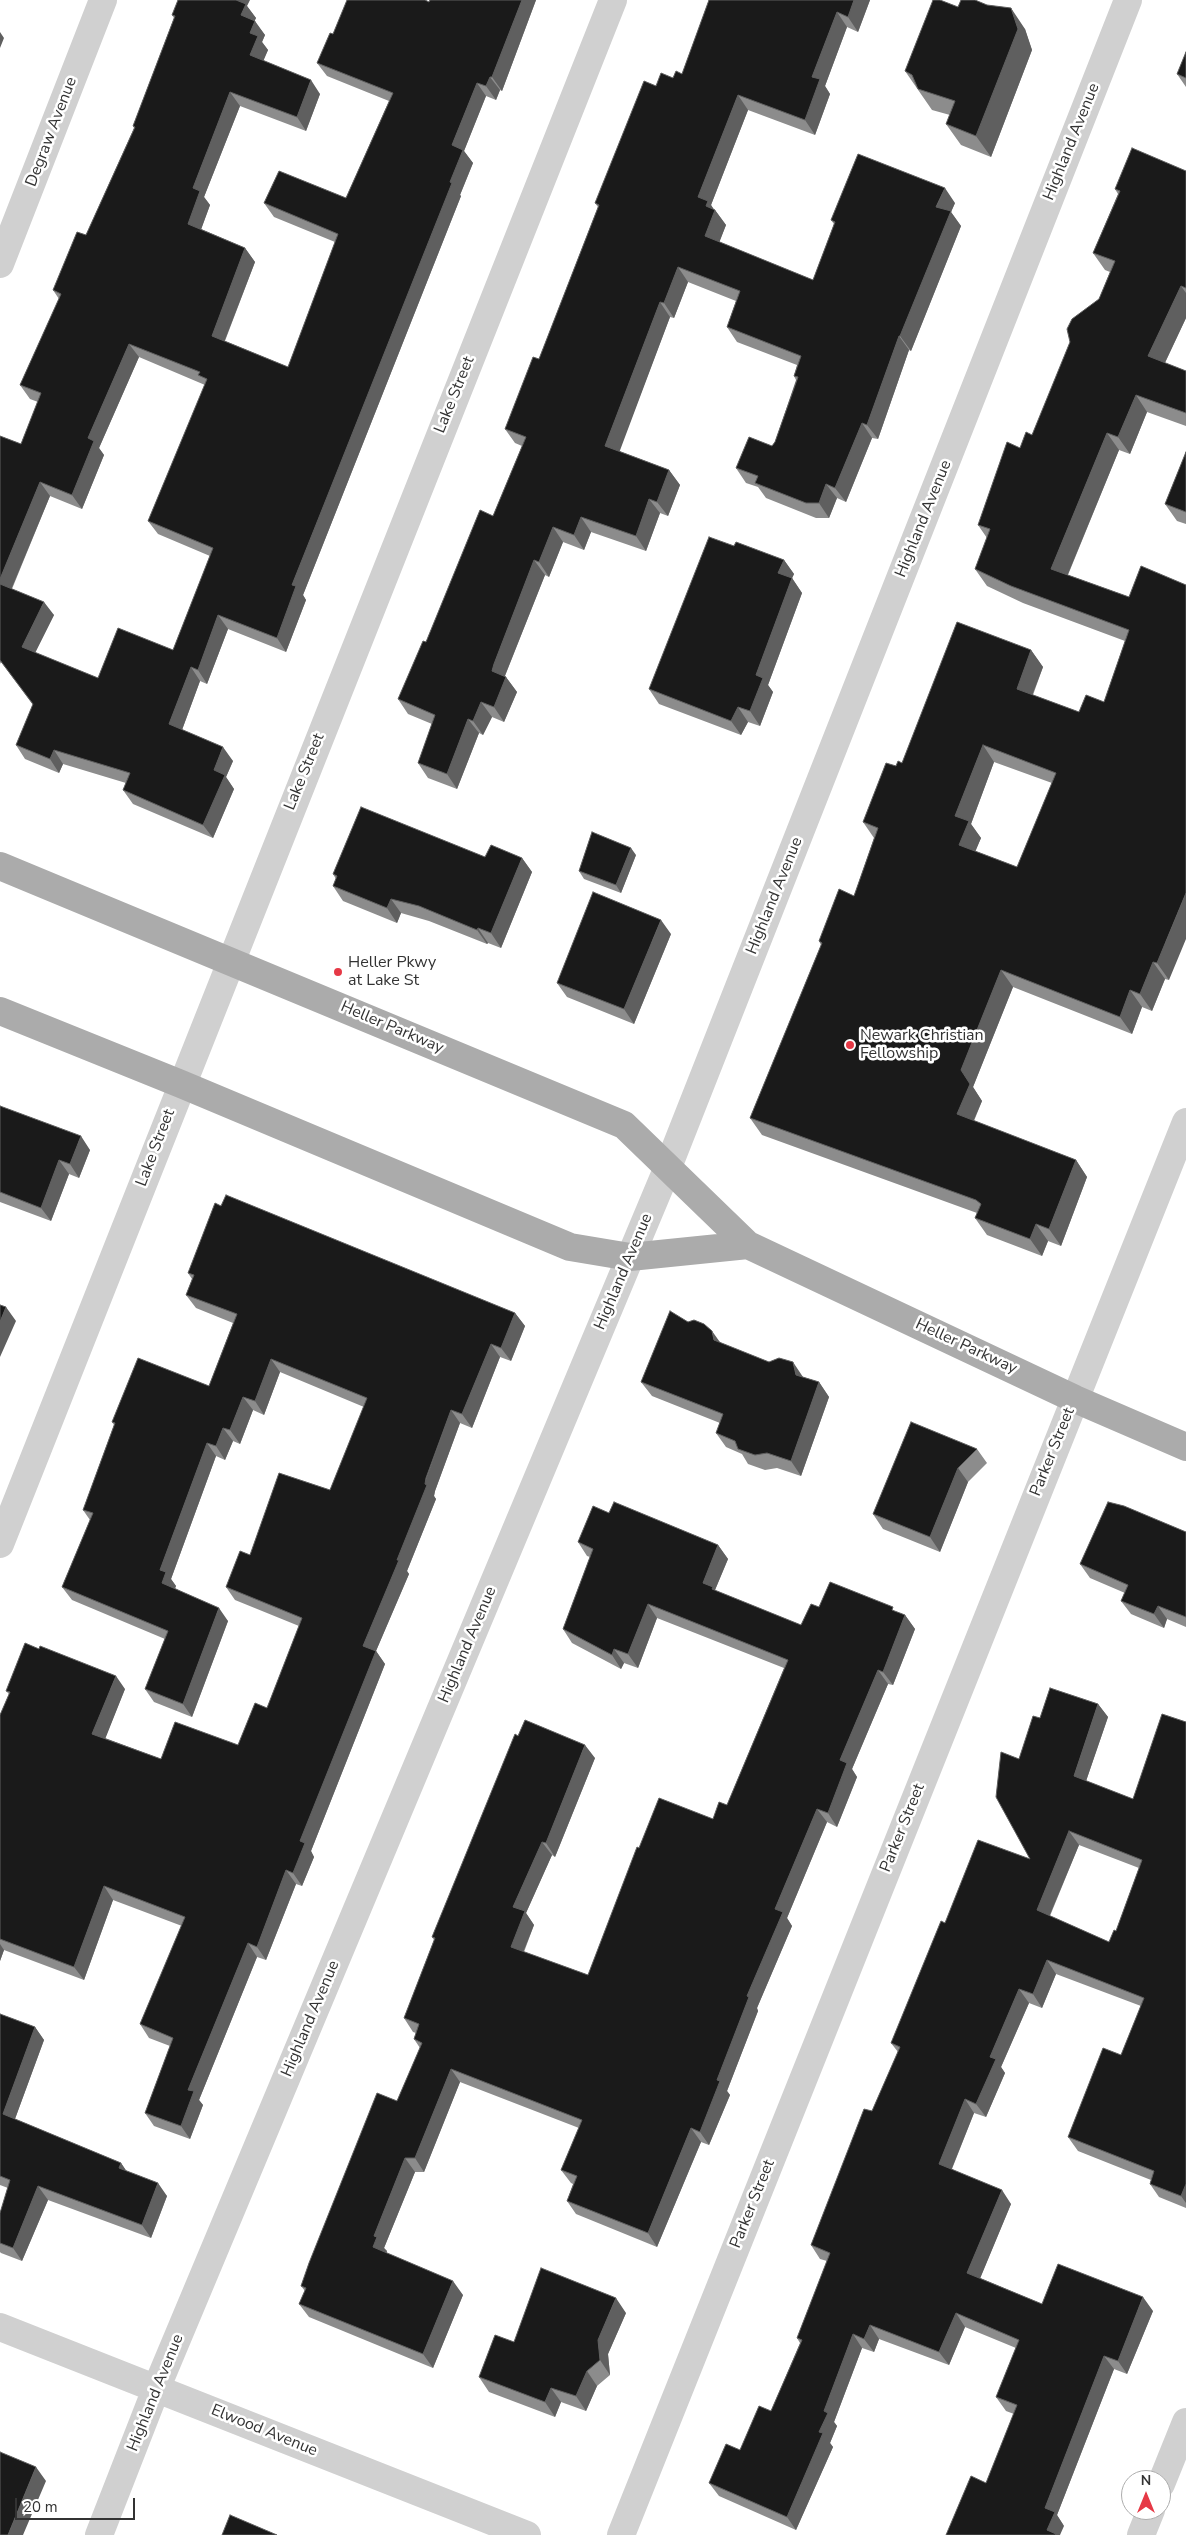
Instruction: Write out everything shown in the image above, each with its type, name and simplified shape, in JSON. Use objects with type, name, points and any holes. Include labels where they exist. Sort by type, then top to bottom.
[{"type":"main road","name":"Heller Parkway","points":[[0,866],[624,1125],[748,1245],[1075,1399],[1186,1446]]},
{"type":"main road","points":[[0,1011],[181,1084],[570,1247],[630,1256],[748,1245]]},
{"type":"street","name":"Degraw Avenue","points":[[0,264],[103,0]]},
{"type":"street","name":"Lake Street","points":[[0,1544],[230,960],[613,0]]},
{"type":"street","name":"Highland Avenue","points":[[99,2535],[156,2389],[668,1167],[1128,0]]},
{"type":"street","name":"Parker Street","points":[[621,2535],[1186,1122]]},
{"type":"street","name":"Elwood Avenue","points":[[0,2327],[527,2535]]},
{"type":"street","points":[[1167,2470],[1186,2422]]},
{"type":"street","points":[[1140,2535],[1147,2520]]},
{"type":"building","points":[[178,0],[236,0],[246,4],[241,15],[255,21],[250,33],[258,36],[250,55],[311,80],[297,117],[230,92],[193,188],[200,191],[188,224],[245,248],[212,336],[288,367],[338,234],[264,203],[279,171],[346,198],[393,93],[317,63],[330,33],[333,34],[347,0],[425,0],[429,2],[430,0],[522,0],[492,77],[490,77],[486,86],[477,83],[452,145],[463,150],[450,182],[452,183],[292,585],[296,586],[277,638],[218,615],[198,670],[191,667],[169,724],[223,747],[214,770],[225,775],[203,825],[123,790],[130,773],[54,750],[50,759],[16,745],[33,704],[0,660],[0,584],[44,602],[22,647],[98,678],[118,628],[173,650],[213,548],[148,521],[207,379],[198,375],[200,372],[129,344],[88,438],[94,441],[72,495],[40,482],[0,579],[0,436],[21,444],[41,393],[20,385],[61,294],[53,290],[77,232],[86,235],[135,127],[133,126],[175,16],[172,15]]},
{"type":"building","points":[[709,0],[854,0],[848,17],[837,12],[812,77],[820,79],[805,120],[738,95],[698,197],[708,201],[706,206],[715,210],[705,236],[813,280],[835,222],[831,220],[858,154],[945,188],[936,207],[951,211],[899,336],[867,425],[862,423],[835,488],[826,484],[819,503],[806,503],[755,483],[758,476],[736,468],[749,437],[772,446],[775,442],[798,377],[794,376],[801,356],[727,327],[740,291],[678,267],[664,303],[660,302],[605,446],[669,470],[657,502],[649,499],[636,536],[581,517],[574,535],[553,527],[539,562],[534,560],[494,664],[492,671],[506,677],[494,707],[481,702],[473,721],[468,719],[447,774],[418,763],[435,715],[398,699],[423,641],[426,642],[480,510],[493,516],[526,437],[505,429],[533,357],[539,359],[599,205],[595,203],[644,81],[656,86],[661,73],[673,78],[676,71],[682,74]]},
{"type":"building","points":[[933,0],[940,0],[958,7],[961,0],[975,0],[987,5],[1011,8],[1018,29],[976,136],[946,124],[955,101],[918,89],[912,75],[905,71]]},
{"type":"building","points":[[1186,52],[1186,78],[1177,74]]},
{"type":"building","points":[[1132,148],[1186,171],[1186,288],[1181,286],[1148,356],[1186,371],[1186,413],[1136,395],[1118,437],[1107,433],[1051,569],[1129,597],[1141,566],[1186,585],[1186,893],[1157,963],[1153,962],[1140,994],[1130,990],[1120,1017],[1001,970],[961,1070],[970,1084],[957,1114],[1076,1160],[1049,1229],[1036,1224],[1030,1239],[975,1218],[981,1204],[976,1200],[750,1118],[822,943],[819,941],[839,889],[854,896],[878,828],[863,822],[886,763],[896,766],[898,761],[902,763],[957,622],[1031,650],[1017,689],[1079,712],[1086,695],[1104,702],[1129,630],[1011,586],[975,569],[990,529],[978,525],[1007,442],[1020,448],[1026,432],[1032,435],[1070,342],[1067,329],[1072,319],[1099,299],[1115,261],[1093,253],[1120,191],[1115,189]],"holes":[[[983,745],[1056,773],[1017,867],[959,845],[969,821],[955,816]]]},
{"type":"building","points":[[1186,452],[1186,512],[1165,504]]},
{"type":"building","points":[[709,537],[734,546],[736,542],[784,560],[778,573],[792,578],[756,675],[763,678],[750,711],[738,707],[731,721],[649,689]]},
{"type":"building","points":[[361,807],[485,857],[491,845],[522,858],[491,933],[478,928],[477,930],[419,906],[391,899],[387,908],[333,886],[337,876],[333,874]]},
{"type":"building","points":[[592,832],[631,848],[616,885],[579,871]]},
{"type":"building","points":[[593,892],[661,920],[624,1009],[557,983]]},
{"type":"building","points":[[0,1106],[81,1136],[70,1164],[59,1160],[41,1208],[0,1192]]},
{"type":"building","points":[[226,1195],[515,1313],[501,1348],[491,1344],[462,1414],[451,1410],[426,1478],[425,1484],[427,1485],[397,1560],[399,1560],[363,1646],[376,1651],[300,1841],[305,1843],[293,1873],[286,1870],[257,1947],[248,1943],[188,2090],[194,2091],[181,2126],[145,2113],[173,2038],[140,2024],[185,1917],[104,1886],[74,1967],[0,1939],[0,1715],[10,1692],[6,1691],[25,1643],[39,1649],[40,1646],[116,1676],[92,1734],[161,1759],[175,1722],[238,1745],[255,1703],[267,1708],[302,1618],[226,1587],[240,1551],[250,1555],[279,1473],[330,1490],[367,1398],[271,1359],[255,1401],[243,1397],[230,1430],[223,1428],[216,1446],[207,1443],[160,1570],[166,1572],[162,1583],[219,1608],[183,1704],[145,1689],[168,1631],[62,1587],[93,1513],[83,1510],[115,1423],[112,1422],[138,1358],[209,1386],[237,1314],[186,1295],[194,1275],[188,1273],[215,1203],[221,1206]]},
{"type":"building","points":[[0,1305],[6,1307],[0,1322]]},
{"type":"building","points":[[670,1311],[688,1322],[694,1320],[704,1324],[712,1331],[714,1340],[769,1362],[779,1358],[793,1362],[796,1375],[819,1382],[791,1461],[767,1453],[755,1455],[738,1449],[735,1441],[716,1433],[723,1414],[641,1382]]},
{"type":"building","points":[[911,1422],[977,1449],[958,1468],[930,1537],[873,1514]]},
{"type":"building","points":[[614,1502],[718,1545],[703,1583],[713,1587],[712,1589],[801,1625],[811,1604],[819,1607],[830,1582],[893,1607],[892,1610],[905,1615],[883,1672],[878,1670],[840,1760],[847,1763],[828,1813],[817,1809],[775,1909],[783,1912],[747,1996],[749,1997],[717,2080],[720,2081],[700,2132],[691,2128],[648,2233],[567,2201],[577,2176],[561,2170],[582,2120],[451,2069],[415,2158],[405,2158],[374,2236],[377,2237],[373,2247],[453,2281],[423,2354],[299,2304],[306,2288],[301,2286],[377,2093],[397,2101],[422,2043],[414,2039],[419,2024],[404,2018],[435,1938],[432,1937],[515,1734],[518,1736],[525,1720],[585,1745],[546,1843],[542,1842],[513,1907],[525,1911],[511,1947],[588,1975],[637,1847],[639,1848],[659,1798],[713,1819],[719,1802],[727,1805],[788,1660],[648,1604],[628,1654],[614,1649],[612,1655],[563,1629],[593,1549],[578,1542],[593,1506],[609,1513]]},
{"type":"building","points":[[1108,1502],[1124,1506],[1186,1532],[1186,1617],[1158,1606],[1154,1614],[1121,1601],[1128,1585],[1080,1564]]},
{"type":"building","points":[[1050,1688],[1098,1704],[1074,1776],[1133,1799],[1162,1714],[1186,1722],[1186,2184],[1181,2196],[1150,2184],[1154,2171],[1068,2137],[1103,2048],[1121,2055],[1144,1998],[1047,1960],[1033,1994],[1019,1989],[990,2057],[996,2059],[976,2104],[965,2099],[939,2164],[1002,2190],[967,2273],[1042,2304],[1058,2264],[1143,2297],[1118,2361],[1104,2356],[1045,2508],[1055,2512],[1047,2530],[1056,2534],[946,2535],[971,2476],[986,2483],[1017,2405],[996,2397],[1019,2340],[956,2313],[939,2352],[870,2325],[864,2339],[853,2334],[824,2411],[828,2413],[819,2432],[823,2433],[787,2517],[709,2483],[726,2444],[740,2450],[759,2406],[771,2411],[802,2340],[797,2338],[830,2253],[811,2245],[864,2109],[872,2111],[900,2047],[891,2043],[941,1921],[945,1923],[978,1840],[1030,1859],[996,1797],[1001,1752],[1019,1759],[1033,1716],[1040,1718]],"holes":[[[1069,1831],[1142,1860],[1116,1931],[1114,1930],[1109,1942],[1037,1910]]]},
{"type":"building","points":[[0,2014],[35,2027],[3,2114],[121,2163],[119,2168],[158,2183],[142,2225],[38,2186],[13,2248],[0,2243],[0,2213],[10,2180],[0,2176]]},
{"type":"building","points":[[541,2268],[616,2298],[598,2340],[600,2360],[587,2371],[576,2396],[551,2388],[545,2402],[479,2377],[495,2335],[514,2342]]},
{"type":"building","points":[[0,2452],[36,2467],[8,2535],[0,2535]]},
{"type":"building","points":[[230,2515],[277,2535],[222,2535]]},
{"type":"place","name":"Heller Pkwy at Lake St","points":[[338,972]]},
{"type":"place","name":"Newark Christian Fellowship","points":[[850,1045]]}]
